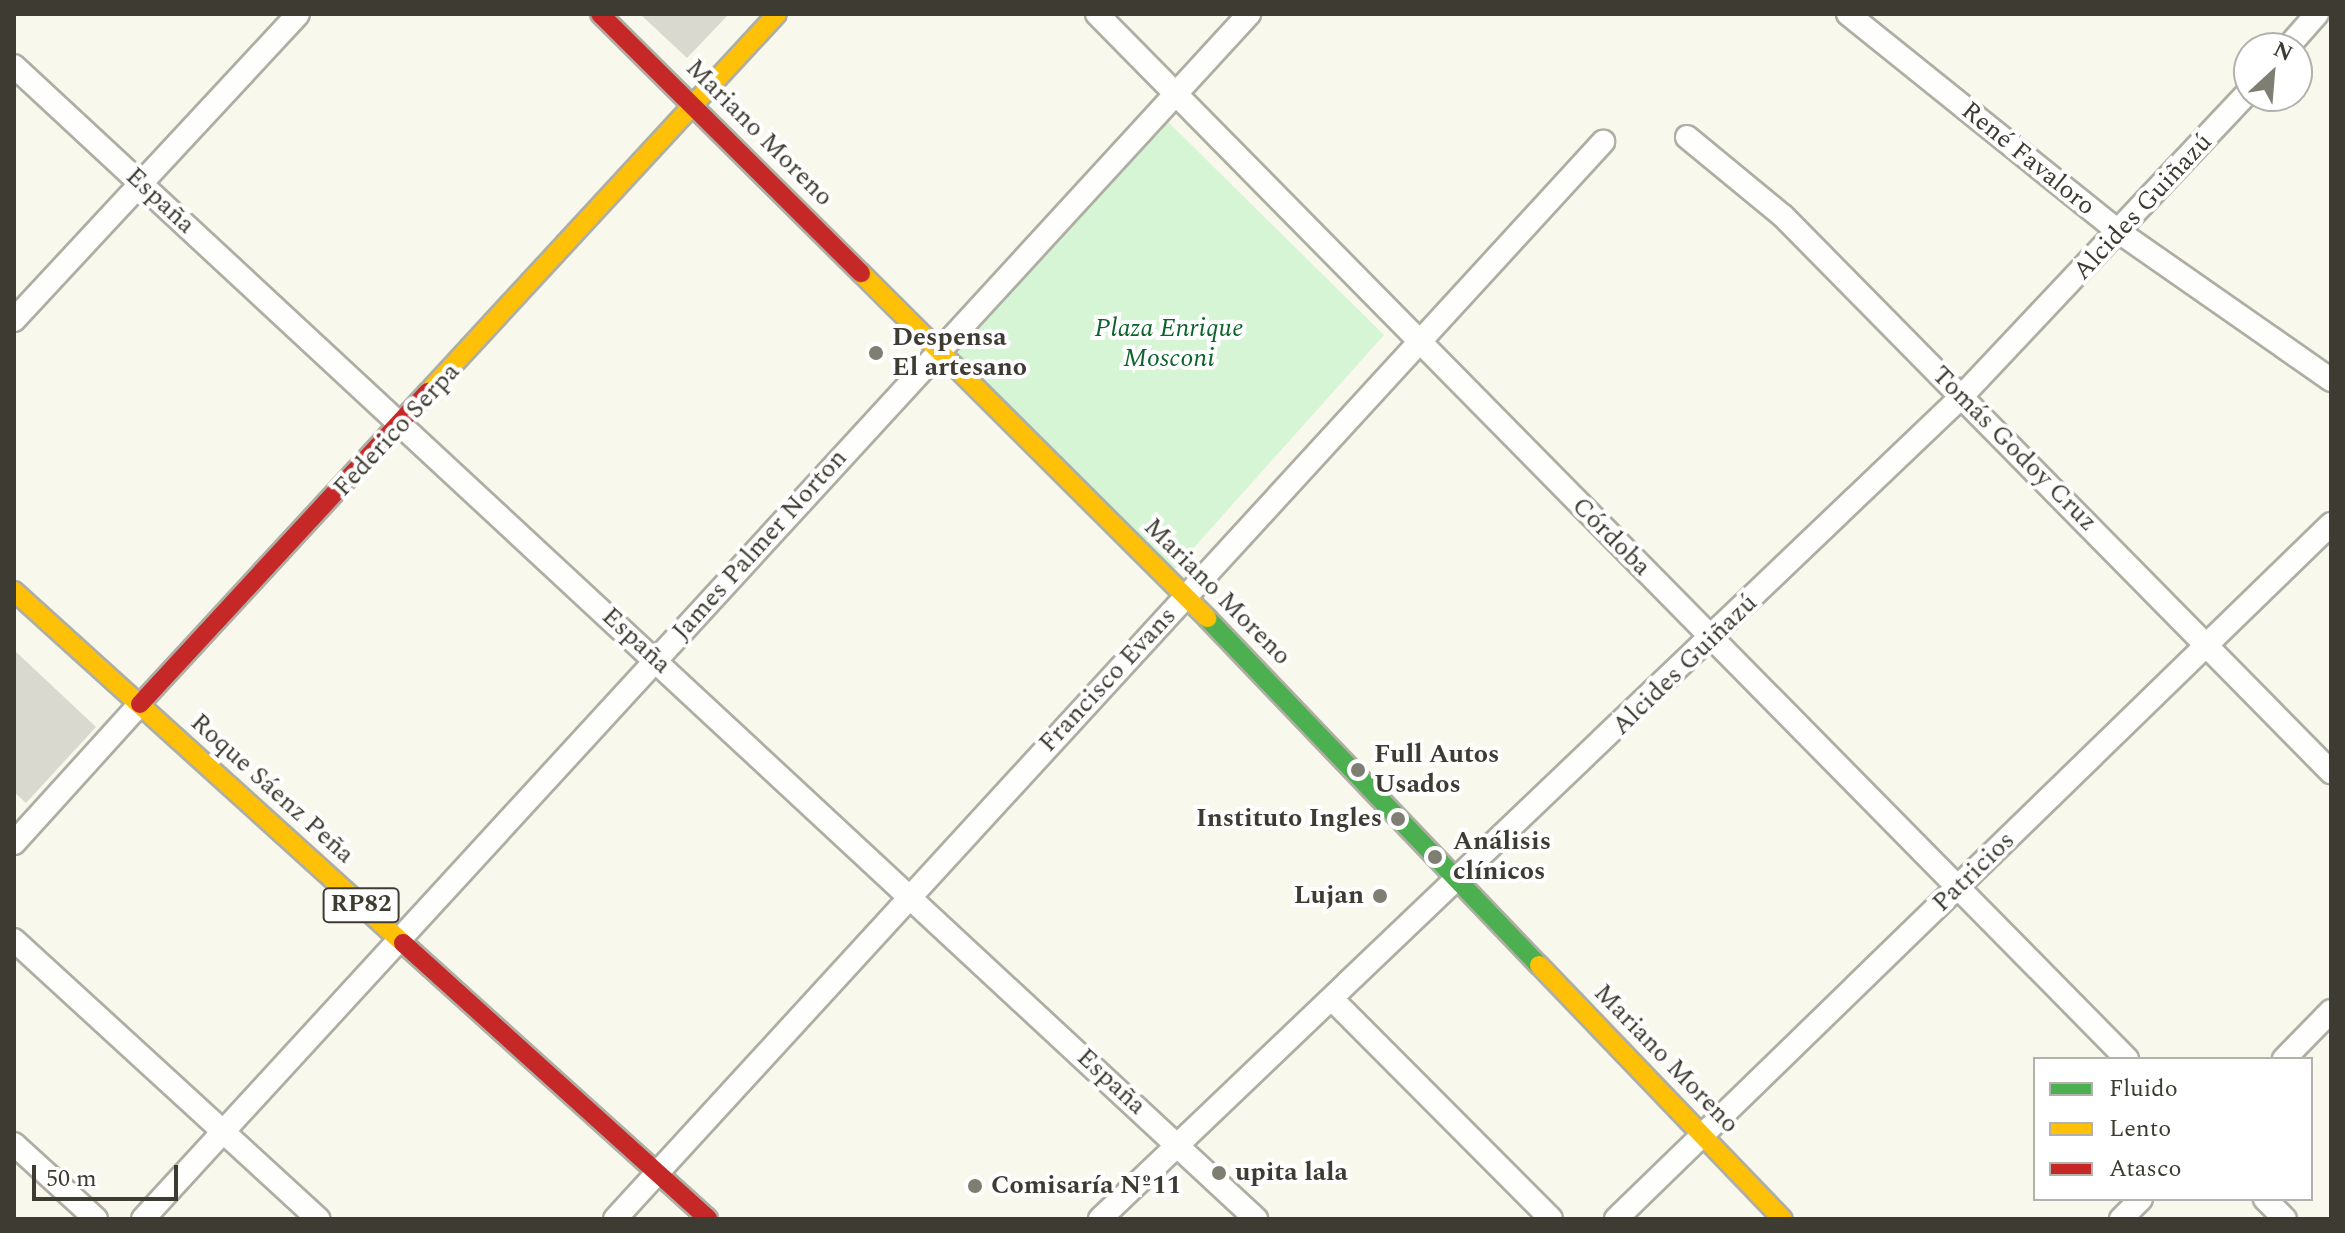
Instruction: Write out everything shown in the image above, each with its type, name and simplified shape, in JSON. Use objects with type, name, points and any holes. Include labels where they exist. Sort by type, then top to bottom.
[{"type":"street","points":[[14,320],[298,14]]},
{"type":"street","name":"Mariano Moreno","points":[[600,14],[694,103],[1186,596],[1783,1219]]},
{"type":"street","name":"Federico Serpa","points":[[14,843],[402,425],[777,14]]},
{"type":"street","name":"Córdoba","points":[[1097,14],[2125,1057]]},
{"type":"street","name":"James Palmer Norton","points":[[143,1219],[1249,14]]},
{"type":"street","name":"René Favaloro","points":[[1848,14],[2122,234],[2331,380]]},
{"type":"street","points":[[2301,32],[2317,14]]},
{"type":"street","name":"España","points":[[14,66],[911,894],[1256,1219]]},
{"type":"street","name":"Alcides Guiñazú","points":[[1100,1219],[1176,1143],[1461,881],[1962,396],[2122,234],[2233,109]]},
{"type":"street","name":"Tomás Godoy Cruz","points":[[1687,137],[1783,216],[2331,772]]},
{"type":"street","name":"Francisco Evans","points":[[615,1219],[1417,341],[1603,142]]},
{"type":"street","name":"Patricios","points":[[1616,1219],[2331,524]]},
{"type":"street","name":"Roque Sáenz Peña","points":[[14,591],[708,1219]]},
{"type":"street","points":[[14,940],[318,1219]]},
{"type":"street","points":[[1332,999],[1551,1219]]},
{"type":"street","points":[[2286,1057],[2331,1011]]},
{"type":"street","points":[[14,1144],[96,1219]]},
{"type":"street","points":[[2121,1219],[2139,1201]]},
{"type":"street","points":[[2267,1201],[2285,1219]]},
{"type":"green space","name":"Plaza Enrique Mosconi","points":[[1164,118],[1384,335],[1173,571],[954,352]]},
{"type":"building","points":[[640,14],[729,14],[687,58]]},
{"type":"building","points":[[14,650],[96,727],[26,803],[14,792]]},
{"type":"traffic: fast","points":[[1207,618],[1539,965]]},
{"type":"traffic: slow","points":[[428,392],[777,14]]},
{"type":"traffic: slow","points":[[861,273],[1207,618]]},
{"type":"traffic: slow","points":[[14,591],[403,943]]},
{"type":"traffic: slow","points":[[1539,965],[1783,1219]]},
{"type":"traffic: jam","points":[[600,14],[861,273]]},
{"type":"traffic: jam","points":[[140,704],[428,392]]},
{"type":"traffic: jam","points":[[403,943],[708,1219]]},
{"type":"place","name":"Despensa El artesano","points":[[876,353]]},
{"type":"place","name":"Full Autos Usados","points":[[1358,770]]},
{"type":"place","name":"Instituto Ingles","points":[[1398,819]]},
{"type":"place","name":"Análisis clínicos","points":[[1435,857]]},
{"type":"place","name":"Lujan","points":[[1380,896]]},
{"type":"place","name":"upita lala","points":[[1219,1173]]},
{"type":"place","name":"Comisaría Nº11","points":[[975,1186]]}]
